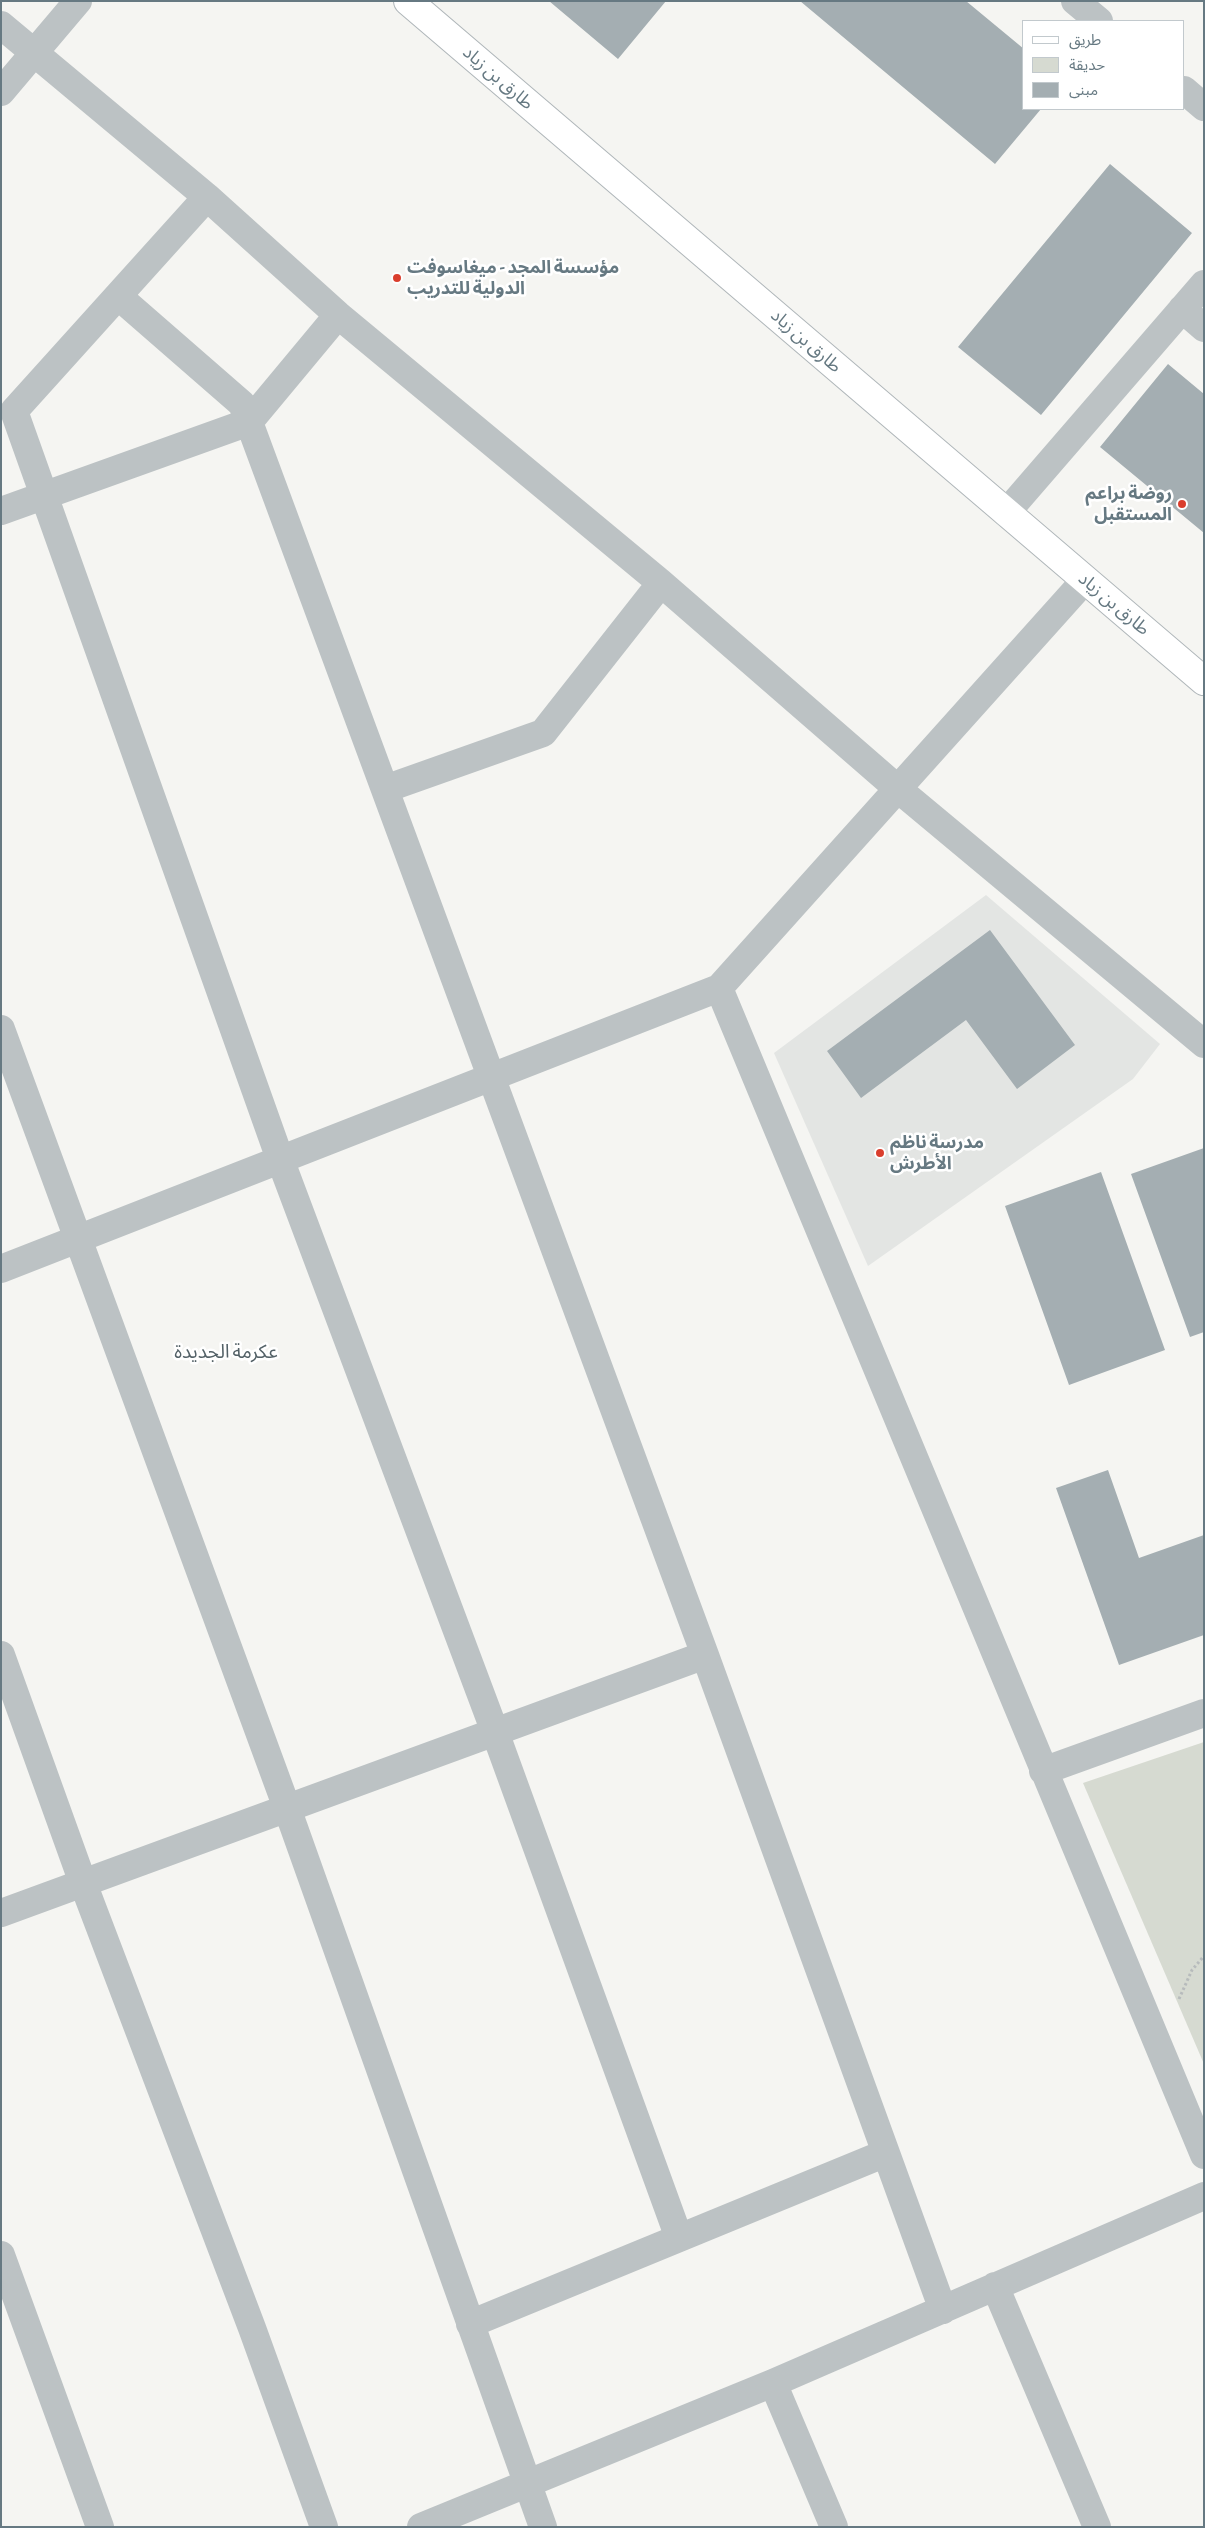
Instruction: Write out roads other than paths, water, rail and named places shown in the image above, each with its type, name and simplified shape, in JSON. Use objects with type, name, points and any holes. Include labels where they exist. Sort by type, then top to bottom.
[{"type":"main road","name":"طارق بن زياد","points":[[408,1],[1204,680]]},
{"type":"street","points":[[1,92],[78,1]]},
{"type":"street","points":[[1075,1],[1098,20]]},
{"type":"street","points":[[1,25],[207,197],[338,315],[661,583],[898,788],[1204,1044]]},
{"type":"street","points":[[1185,91],[1204,107]]},
{"type":"street","points":[[207,197],[14,411],[280,1159],[495,1732],[679,2238]]},
{"type":"street","points":[[1006,513],[1204,284]]},
{"type":"street","points":[[118,296],[242,404],[705,1655],[943,2310]]},
{"type":"street","points":[[1182,309],[1204,328]]},
{"type":"street","points":[[1,510],[249,422],[338,315]]},
{"type":"street","points":[[1,1269],[718,988],[1085,580]]},
{"type":"street","points":[[385,789],[543,733],[661,583]]},
{"type":"street","points":[[718,988],[1204,2155]]},
{"type":"street","points":[[1,1029],[287,1808],[543,2527]]},
{"type":"street","points":[[1,1655],[83,1883],[252,2328],[324,2527]]},
{"type":"street","points":[[1,1913],[705,1655]]},
{"type":"street","points":[[1044,1771],[1204,1713]]},
{"type":"street","points":[[470,2324],[886,2153]]},
{"type":"street","points":[[421,2527],[773,2383],[1204,2196]]},
{"type":"street","points":[[2,2261],[100,2527]]},
{"type":"street","points":[[995,2286],[1097,2527]]},
{"type":"street","points":[[773,2383],[834,2527]]},
{"type":"place","name":"مؤسسة المجد - ميغاسوفت الدولية للتدريب","points":[[397,278]]},
{"type":"place","name":"روضة براعم المستقبل","points":[[1182,504]]},
{"type":"place","name":"مدرسة ناظم الأطرش","points":[[880,1153]]},
{"type":"district","name":"عكرمة الجديدة","points":[[226,1352]]}]
